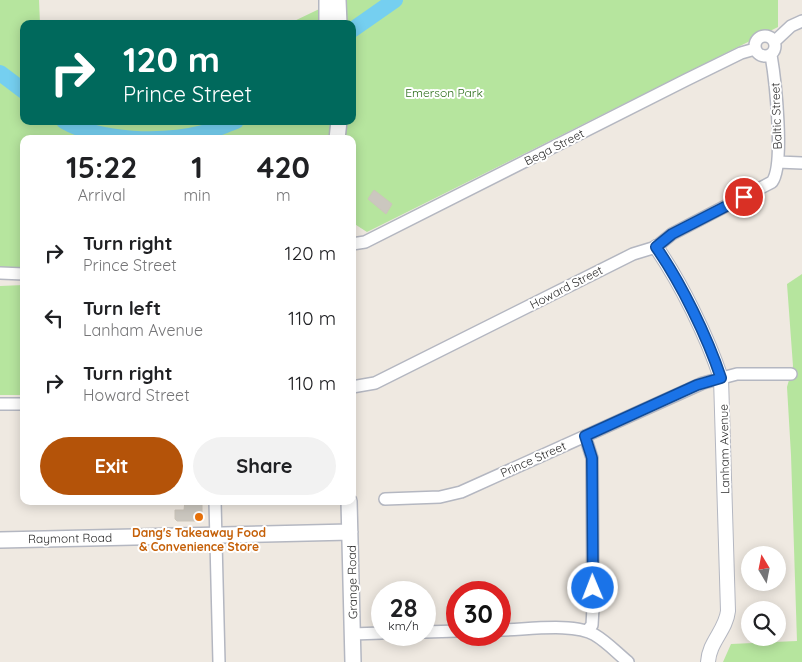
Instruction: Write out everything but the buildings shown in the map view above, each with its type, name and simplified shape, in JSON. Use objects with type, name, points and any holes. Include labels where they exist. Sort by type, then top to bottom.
[{"type":"main road","points":[[328,20],[333,2]]},
{"type":"main road","points":[[333,2],[338,20]]},
{"type":"main road","name":"Grange Road","points":[[349,505],[353,662]]},
{"type":"main road","name":"Raymont Road","points":[[0,540],[350,532]]},
{"type":"street","points":[[774,41],[791,26],[802,21]]},
{"type":"street","points":[[763,36],[768,36],[774,41],[775,51],[771,55],[762,56],[755,49],[756,41],[763,36]]},
{"type":"street","name":"Bega Street","points":[[356,243],[365,242],[686,80],[741,53],[755,49]]},
{"type":"street","name":"Baltic Street","points":[[771,55],[776,89],[778,162],[776,177]]},
{"type":"street","points":[[778,162],[802,163]]},
{"type":"street","name":"Howard Street","points":[[356,386],[375,383],[633,254],[656,247],[672,234],[756,190],[776,177]]},
{"type":"street","name":"Lanham Avenue","points":[[656,247],[677,282],[714,359],[721,378],[728,611],[725,626],[712,644],[708,662]]},
{"type":"street","points":[[0,273],[20,274]]},
{"type":"street","name":"Prince Street","points":[[385,499],[453,494],[697,385],[737,374],[791,374]]},
{"type":"street","points":[[0,404],[20,404]]},
{"type":"street","points":[[585,436],[592,458],[593,608],[592,625],[587,631]]},
{"type":"street","points":[[214,505],[219,662]]},
{"type":"street","points":[[511,630],[562,628],[587,631],[595,634],[628,662]]},
{"type":"street","points":[[352,634],[371,633]]},
{"type":"green space","name":"Emerson Park","points":[[0,0],[39,0],[40,20],[20,20],[20,125],[356,125],[356,20],[296,20],[338,0],[778,0],[778,27],[367,232],[356,225],[356,135],[20,135],[20,269],[0,269]]},
{"type":"green space","points":[[802,274],[802,662],[723,662],[731,644],[741,644],[741,646],[786,646],[786,642],[797,641],[787,387],[793,366],[787,284]]},
{"type":"green space","points":[[20,285],[20,395],[0,395],[0,286]]},
{"type":"waterway","points":[[356,27],[395,0]]},
{"type":"waterway","points":[[0,73],[20,88]]},
{"type":"waterway","points":[[73,125],[105,135]]},
{"type":"waterway","points":[[192,135],[226,125]]},
{"type":"place","name":"Dang's Takeaway Food & Convenience Store","points":[[199,517]]},
{"type":"route","points":[[593,588],[592,458],[585,436],[703,382],[721,378],[714,359],[668,265],[656,247],[672,234],[744,197]]}]
